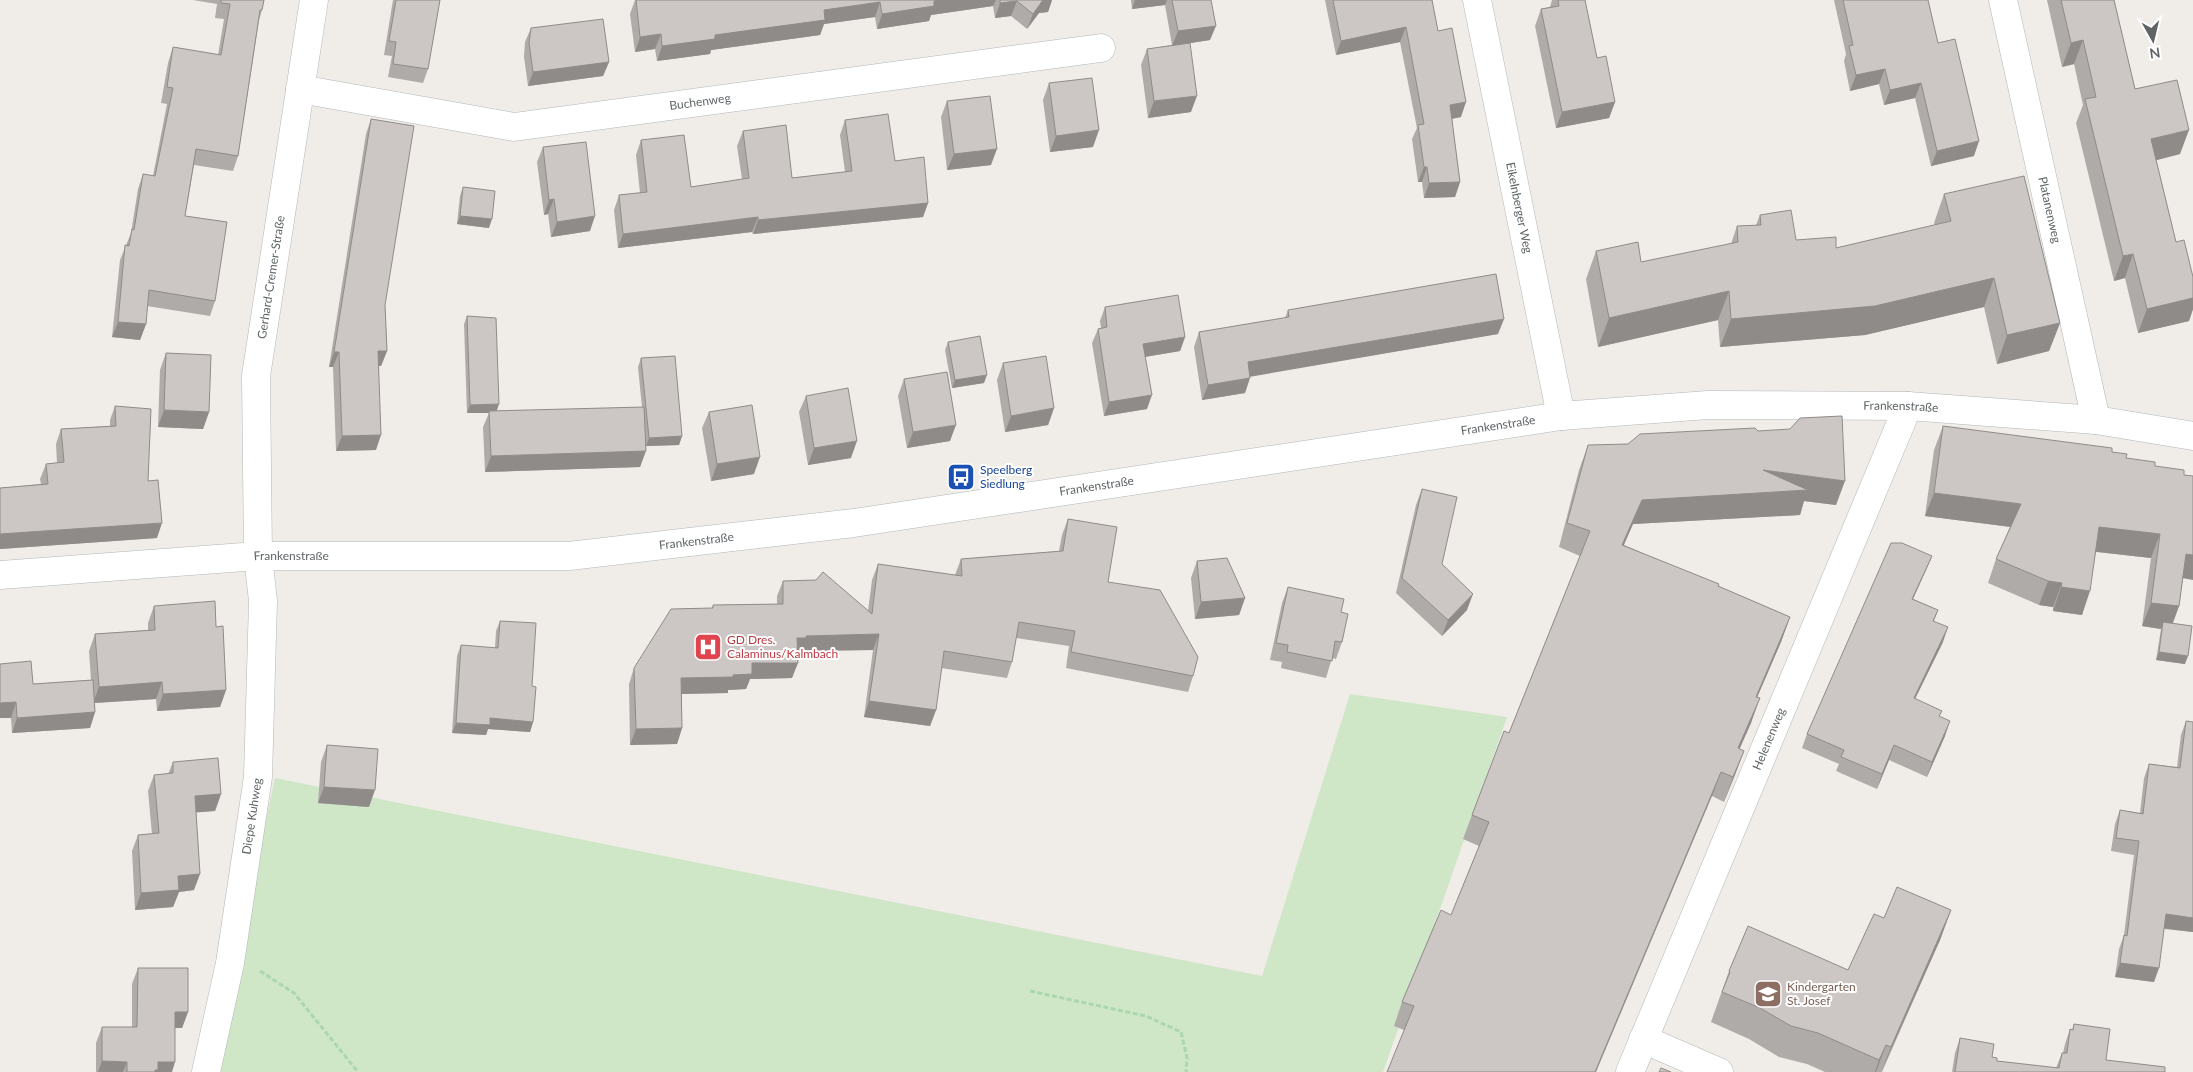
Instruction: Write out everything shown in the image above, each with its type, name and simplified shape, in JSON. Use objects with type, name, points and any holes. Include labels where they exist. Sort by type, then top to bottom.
[{"type":"street","name":"Gerhard-Cremer-Straße","points":[[258,556],[256,376],[314,0]]},
{"type":"street","name":"Eikelnberger Weg","points":[[1477,0],[1561,416]]},
{"type":"street","name":"Platanenweg","points":[[2003,0],[2096,420]]},
{"type":"street","name":"Buchenweg","points":[[300,89],[514,127],[1101,48]]},
{"type":"street","name":"Frankenstraße","points":[[0,575],[258,556],[569,556],[854,523],[1561,416],[1708,405],[1908,406],[2096,420],[2193,436]]},
{"type":"street","name":"Helenenweg","points":[[1630,1072],[1908,406]]},
{"type":"street","name":"Diepe Kuhweg","points":[[206,1072],[230,962],[258,776],[263,601],[258,556]]},
{"type":"street","points":[[1643,1039],[1719,1072]]},
{"type":"path","points":[[230,962],[256,968],[294,993],[358,1072]]},
{"type":"path","points":[[1030,991],[1146,1016],[1181,1032],[1187,1058],[1186,1072]]},
{"type":"green space","points":[[1350,694],[1507,717],[1383,1072],[213,1072],[275,778],[1262,976]]},
{"type":"building","points":[[221,0],[264,0],[262,10],[260,10],[238,156],[196,149],[185,216],[227,222],[215,301],[149,290],[146,324],[118,322],[125,245],[129,246],[132,229],[134,230],[143,174],[155,176],[173,88],[167,87],[173,47],[221,55],[230,4],[221,3]]},
{"type":"building","points":[[396,0],[440,0],[428,69],[393,64],[396,42],[389,41]]},
{"type":"building","points":[[636,0],[938,0],[934,1],[934,6],[882,14],[880,2],[824,10],[825,20],[715,35],[715,39],[662,46],[661,34],[640,37]]},
{"type":"building","points":[[1000,0],[1043,0],[1033,14],[1017,1],[1000,3]]},
{"type":"building","points":[[1172,0],[1211,0],[1216,26],[1178,31]]},
{"type":"building","points":[[1333,0],[1432,0],[1438,31],[1452,28],[1466,102],[1450,105],[1460,182],[1429,183],[1427,167],[1424,167],[1418,125],[1424,124],[1406,27],[1341,41]]},
{"type":"building","points":[[1558,0],[1585,0],[1597,58],[1606,56],[1615,102],[1562,112],[1541,9],[1559,6]]},
{"type":"building","points":[[1843,0],[1928,0],[1938,43],[1955,39],[1979,141],[1937,151],[1921,83],[1890,90],[1885,69],[1856,75],[1849,46],[1853,45]]},
{"type":"building","points":[[2061,0],[2114,0],[2135,89],[2177,80],[2189,130],[2151,139],[2176,242],[2184,240],[2193,277],[2193,298],[2147,309],[2133,254],[2123,256],[2085,99],[2096,97],[2083,40],[2071,43]]},
{"type":"building","points":[[603,19],[609,62],[533,72],[529,43],[531,28]]},
{"type":"building","points":[[1190,43],[1197,96],[1154,101],[1147,49]]},
{"type":"building","points":[[1092,78],[1099,130],[1056,136],[1049,83]]},
{"type":"building","points":[[990,96],[997,149],[954,154],[947,101]]},
{"type":"building","points":[[888,114],[895,161],[924,157],[928,203],[758,220],[758,217],[623,234],[619,195],[647,192],[641,140],[684,135],[691,187],[749,178],[743,131],[786,125],[792,178],[852,171],[845,120]]},
{"type":"building","points":[[371,119],[414,126],[385,305],[387,351],[378,351],[381,435],[342,436],[339,352],[334,352]]},
{"type":"building","points":[[586,142],[595,216],[557,222],[554,199],[549,200],[543,147]]},
{"type":"building","points":[[2024,176],[2060,323],[2007,335],[1994,278],[1875,306],[1731,319],[1729,291],[1609,318],[1596,251],[1638,242],[1641,262],[1738,242],[1737,226],[1761,225],[1760,215],[1791,210],[1796,240],[1836,237],[1836,248],[1951,221],[1944,194]]},
{"type":"building","points":[[463,187],[495,191],[492,219],[460,216]]},
{"type":"building","points":[[1496,274],[1504,319],[1248,362],[1250,378],[1208,385],[1199,332],[1289,317],[1288,310]]},
{"type":"building","points":[[1178,295],[1185,337],[1143,344],[1152,395],[1109,402],[1098,329],[1107,327],[1105,307]]},
{"type":"building","points":[[467,316],[496,318],[499,404],[470,405]]},
{"type":"building","points":[[980,336],[987,375],[955,380],[948,342]]},
{"type":"building","points":[[166,353],[211,355],[209,412],[164,410]]},
{"type":"building","points":[[675,356],[682,436],[649,438],[641,358]]},
{"type":"building","points":[[1046,356],[1054,408],[1011,416],[1003,363]]},
{"type":"building","points":[[947,372],[956,425],[913,432],[904,379]]},
{"type":"building","points":[[848,388],[857,441],[814,448],[806,396]]},
{"type":"building","points":[[752,405],[760,457],[717,464],[709,412]]},
{"type":"building","points":[[115,406],[151,409],[148,481],[158,480],[162,523],[0,534],[0,488],[48,484],[46,464],[64,462],[61,429],[116,426]]},
{"type":"building","points":[[644,407],[646,451],[491,456],[489,411]]},
{"type":"building","points":[[1842,416],[1845,481],[1763,470],[1808,490],[1642,500],[1622,545],[1719,584],[1718,586],[1790,617],[1756,697],[1760,698],[1738,748],[1744,751],[1733,777],[1721,772],[1595,1072],[1387,1072],[1414,1006],[1402,1002],[1441,910],[1451,915],[1489,822],[1472,815],[1504,731],[1509,733],[1590,531],[1567,523],[1588,445],[1628,444],[1640,434],[1755,428],[1758,431],[1790,429],[1800,418]]},
{"type":"building","points":[[1943,426],[2112,448],[2112,452],[2127,454],[2126,458],[2155,462],[2155,466],[2184,470],[2184,475],[2193,476],[2193,555],[2186,554],[2179,606],[2151,603],[2160,534],[2099,527],[2090,591],[2061,587],[2062,583],[2048,581],[1996,559],[2021,504],[1934,493]]},
{"type":"building","points":[[1422,489],[1457,497],[1442,564],[1473,594],[1448,620],[1402,578]]},
{"type":"building","points":[[1068,519],[1117,527],[1108,582],[1160,590],[1198,657],[1193,676],[1071,652],[1075,631],[1019,622],[1012,662],[944,651],[936,710],[869,701],[879,634],[806,636],[806,638],[797,638],[798,663],[752,663],[752,674],[733,675],[733,677],[681,678],[682,728],[636,729],[634,668],[671,609],[713,608],[713,605],[783,604],[783,581],[816,580],[823,572],[872,614],[878,564],[962,576],[961,559],[1063,551]]},
{"type":"building","points":[[1891,543],[1902,543],[1932,556],[1912,599],[1938,610],[1933,621],[1948,627],[1914,698],[1942,711],[1939,716],[1950,721],[1932,762],[1894,745],[1882,774],[1841,757],[1844,750],[1807,734]]},
{"type":"building","points":[[1227,558],[1245,598],[1201,602],[1197,561]]},
{"type":"building","points":[[1288,587],[1344,599],[1341,612],[1348,614],[1342,642],[1335,641],[1332,661],[1287,652],[1288,645],[1276,643]]},
{"type":"building","points":[[215,601],[216,627],[223,626],[226,690],[163,694],[162,682],[99,687],[95,634],[155,630],[154,606]]},
{"type":"building","points":[[500,621],[536,623],[532,686],[536,687],[533,722],[490,718],[490,725],[456,723],[461,645],[498,648]]},
{"type":"building","points":[[2163,622],[2192,626],[2188,656],[2159,652]]},
{"type":"building","points":[[31,661],[33,684],[93,680],[95,712],[17,718],[16,702],[0,703],[0,664]]},
{"type":"building","points":[[2186,721],[2193,722],[2193,918],[2166,914],[2159,968],[2120,963],[2124,935],[2127,936],[2139,841],[2116,838],[2120,810],[2143,814],[2149,764],[2180,768]]},
{"type":"building","points":[[327,745],[378,749],[375,790],[324,787]]},
{"type":"building","points":[[218,758],[221,794],[195,796],[200,874],[178,876],[179,890],[141,893],[138,835],[159,833],[154,775],[173,773],[173,762]]},
{"type":"building","points":[[1897,887],[1951,910],[1891,1047],[1886,1045],[1879,1060],[1818,1033],[1791,1026],[1760,1008],[1722,992],[1748,926],[1848,970],[1874,914],[1884,918]]},
{"type":"building","points":[[138,968],[188,968],[188,1012],[175,1012],[175,1062],[158,1062],[158,1070],[155,1070],[155,1072],[127,1072],[127,1062],[102,1061],[102,1027],[137,1027]]},
{"type":"building","points":[[2074,1024],[2110,1029],[2106,1060],[2165,1067],[2165,1072],[1955,1072],[1960,1038],[1994,1044],[1992,1057],[1997,1058],[1997,1061],[2059,1068],[2062,1053],[2067,1053],[2070,1029],[2073,1030]]},
{"type":"building","points":[[1661,1068],[1671,1072],[1659,1072]]},
{"type":"place","name":"Speelberg Siedlung","points":[[961,477]]},
{"type":"place","name":"GD Dres. Calaminus/Kalmbach","points":[[708,647]]},
{"type":"place","name":"Kindergarten St. Josef","points":[[1768,994]]}]
